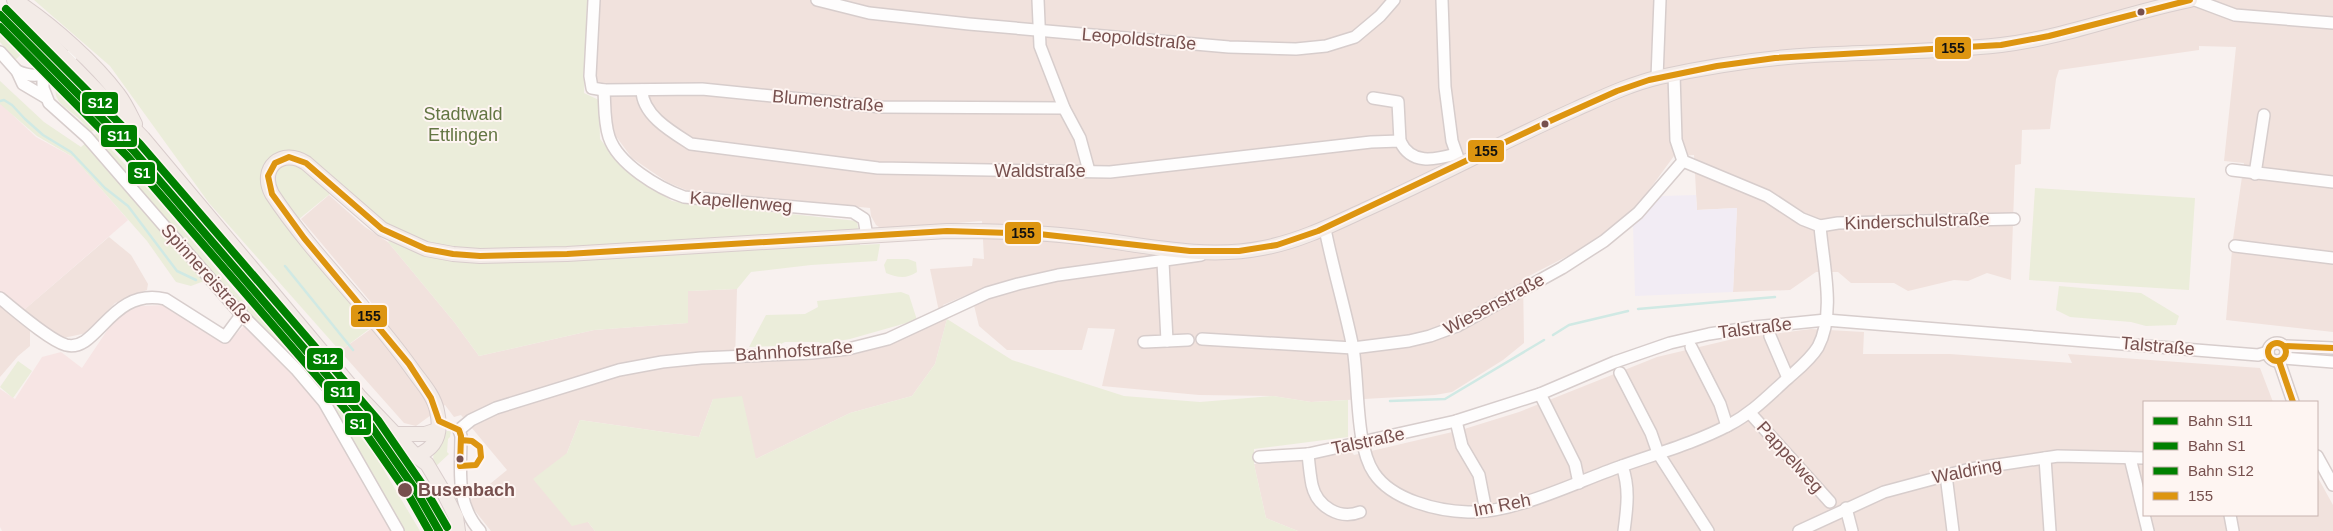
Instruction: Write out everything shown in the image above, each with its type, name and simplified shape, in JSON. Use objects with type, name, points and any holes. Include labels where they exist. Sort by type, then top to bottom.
[{"type":"main road","points":[[14,0],[37,29],[72,55]]},
{"type":"main road","points":[[14,0],[41,18],[359,396],[416,456],[427,464],[456,517],[458,531]]},
{"type":"main road","points":[[454,531],[420,470],[416,456],[418,449],[436,426],[433,399],[393,342],[306,238],[272,194],[268,181],[270,169],[274,163],[287,156],[300,159],[382,229],[426,248],[453,254],[480,256],[567,254],[947,231],[1009,231],[1208,252],[1235,252],[1263,248],[1325,229],[1458,159],[1625,88],[1657,78],[1674,74],[1810,56],[1917,51],[2006,44],[2061,35],[2181,1]]},
{"type":"main road","points":[[396,434],[425,434],[436,426]]},
{"type":"street","name":"Blumenstraße","points":[[594,0],[590,76],[592,88],[604,90],[702,89],[881,107],[1064,108]]},
{"type":"street","name":"Leopoldstraße","points":[[817,0],[870,13],[1229,47],[1296,50],[1326,46],[1355,37],[1374,22],[1394,0]]},
{"type":"street","points":[[866,0],[870,13]]},
{"type":"street","points":[[1038,0],[1040,46],[1064,108],[1080,138],[1089,171]]},
{"type":"street","points":[[1373,98],[1398,102],[1400,141],[1404,149],[1417,158],[1429,160],[1458,159],[1445,87],[1442,0]]},
{"type":"street","points":[[1657,78],[1660,0]]},
{"type":"street","points":[[2195,0],[2235,15],[2333,23]]},
{"type":"street","points":[[37,29],[48,54],[46,73],[42,84],[46,97]]},
{"type":"street","name":"Spinnereistraße","points":[[0,52],[17,71],[23,84],[46,97],[54,108],[88,137],[242,314],[296,369],[324,402],[398,531]]},
{"type":"street","points":[[17,71],[31,76],[46,73],[72,55]]},
{"type":"street","points":[[1674,74],[1676,140],[1683,161]]},
{"type":"street","name":"Kapellenweg","points":[[604,90],[606,126],[616,150],[633,167],[666,191],[684,197],[853,212],[864,219],[867,236]]},
{"type":"street","name":"Waldstraße","points":[[642,90],[646,106],[652,114],[691,144],[878,168],[1110,172],[1371,142],[1400,141]]},
{"type":"street","points":[[2255,174],[2264,115]]},
{"type":"street","name":"Kinderschulstraße","points":[[1683,161],[1767,196],[1802,219],[1820,226],[1838,223],[2014,219]]},
{"type":"street","name":"Wiesenstraße","points":[[1202,339],[1353,348],[1409,341],[1430,336],[1457,326],[1562,268],[1604,241],[1638,213],[1683,161]]},
{"type":"street","points":[[2232,170],[2333,182]]},
{"type":"street","name":"Kinderschulstraße","points":[[1820,226],[1827,301],[1826,320]]},
{"type":"street","name":"Im Reh","points":[[1325,229],[1353,348],[1363,442],[1374,473],[1397,493],[1417,502],[1446,510],[1486,511],[1531,500],[1728,426],[1750,413],[1811,357],[1819,346],[1826,320]]},
{"type":"street","points":[[2235,246],[2333,258]]},
{"type":"street","name":"Bahnhofstraße","points":[[459,430],[471,420],[496,408],[619,370],[662,362],[701,358],[812,353],[848,349],[903,333],[987,293],[1058,275],[1163,262],[1198,256],[1208,252]]},
{"type":"street","points":[[1163,262],[1167,341]]},
{"type":"street","points":[[0,298],[44,331],[64,344],[72,346],[88,340],[111,315],[139,298],[155,297],[165,299],[225,337],[242,314]]},
{"type":"street","name":"Talstraße","points":[[1258,457],[1308,454],[1542,399],[1624,359],[1687,339],[1754,327],[1826,320],[2258,355],[2268,352],[2272,345],[2278,344],[2284,346],[2333,348]]},
{"type":"street","points":[[1770,336],[1788,378]]},
{"type":"street","points":[[1144,342],[1188,340]]},
{"type":"street","points":[[2284,346],[2286,353],[2282,359],[2293,401]]},
{"type":"street","points":[[1691,347],[1720,404],[1728,426]]},
{"type":"street","points":[[2268,352],[2271,359],[2333,362]]},
{"type":"street","points":[[1620,373],[1651,433],[1658,453],[1708,531]]},
{"type":"street","points":[[1542,399],[1575,464],[1579,483]]},
{"type":"street","name":"Pappelweg","points":[[1750,413],[1830,502]]},
{"type":"street","points":[[1456,420],[1462,446],[1479,475],[1486,511]]},
{"type":"street","points":[[436,426],[459,430],[461,436],[460,490],[468,514],[480,531]]},
{"type":"street","points":[[1308,454],[1312,487],[1317,497],[1337,514],[1350,516],[1360,512]]},
{"type":"street","name":"Waldring","points":[[1799,531],[1884,492],[1970,469],[2045,458],[2100,456],[2143,458]]},
{"type":"street","points":[[2045,458],[2050,531]]},
{"type":"street","points":[[2130,458],[2143,511]]},
{"type":"street","points":[[2318,458],[2333,485]]},
{"type":"street","points":[[1622,466],[1628,482],[1624,531]]},
{"type":"street","points":[[1946,475],[1953,531]]},
{"type":"street","points":[[1846,508],[1852,531]]},
{"type":"street","points":[[2144,516],[2148,531]]},
{"type":"street","points":[[2230,516],[2233,531]]},
{"type":"shaded area","points":[[597,0],[2333,0],[2333,332],[2226,320],[2233,239],[2244,163],[2224,161],[2236,47],[2199,46],[2199,50],[2059,70],[2056,79],[2050,129],[2022,130],[2021,164],[2015,165],[2011,280],[1987,273],[1968,281],[1954,280],[1908,291],[1894,283],[1851,283],[1838,272],[1816,272],[1790,290],[1733,292],[1737,208],[1697,210],[1694,155],[1674,156],[1633,212],[1593,243],[1523,279],[1524,343],[1503,360],[1452,392],[1435,395],[1311,402],[1273,396],[1199,395],[1102,386],[1115,329],[1088,328],[1082,350],[1007,350],[979,326],[971,293],[943,305],[947,319],[935,364],[912,396],[850,413],[756,459],[713,399],[699,437],[580,420],[567,453],[588,522],[595,531],[491,531],[468,502],[507,470],[461,415],[454,417],[445,405],[416,426],[404,423],[340,351],[385,319],[301,219],[329,195],[365,227],[388,242],[455,323],[479,356],[594,330],[687,323],[688,291],[737,289],[735,361],[815,359],[850,355],[883,347],[941,321],[930,269],[972,266],[973,258],[984,259],[982,221],[882,229],[876,225],[871,216],[870,208],[686,190],[667,182],[632,158],[615,135],[611,120],[611,84],[596,83],[594,76]]},
{"type":"shaded area","points":[[0,99],[2,105],[36,137],[73,157],[128,220],[24,310],[0,291]]},
{"type":"shaded area","points":[[1696,195],[1697,210],[1737,208],[1733,292],[1635,296],[1633,224],[1662,196]]},
{"type":"shaded area","points":[[109,237],[131,255],[148,284],[147,290],[115,303],[87,333],[63,338],[36,320],[30,327],[30,346],[18,356],[0,377],[0,304],[18,318],[24,310]]},
{"type":"shaded area","points":[[164,305],[226,344],[245,325],[322,403],[392,531],[2,531],[0,527],[0,389],[15,399],[42,357],[61,352],[82,368],[116,317],[139,306]]},
{"type":"shaded area","points":[[1811,329],[1864,332],[1863,354],[1950,354],[2072,363],[2068,354],[2260,368],[2273,401],[2143,401],[2143,516],[2318,516],[2318,478],[2333,505],[2333,531],[1298,531],[1266,518],[1254,464],[1311,460],[1311,456],[1351,451],[1354,455],[1461,430],[1519,412],[1657,357],[1733,339]]},
{"type":"green space","name":"Stadtwald Ettlingen","points":[[34,0],[587,0],[584,93],[599,100],[600,139],[625,170],[672,201],[857,221],[860,245],[880,244],[877,261],[811,265],[751,272],[737,289],[688,291],[688,323],[594,330],[479,356],[455,323],[388,242],[398,231],[380,219],[342,184],[288,228],[372,327],[340,351],[209,203],[110,66]]},
{"type":"green space","points":[[0,28],[24,52],[15,60],[0,42]]},
{"type":"green space","points":[[64,75],[73,75],[137,141],[207,219],[203,222],[170,183]]},
{"type":"green space","points":[[0,81],[44,122],[81,147],[87,142],[204,281],[191,286],[176,282],[147,241],[73,157],[37,136],[0,104]]},
{"type":"green space","points":[[56,83],[105,132],[103,134],[95,130],[90,132],[79,119],[60,103],[56,95]]},
{"type":"green space","points":[[97,134],[155,197],[245,303],[240,307],[92,135]]},
{"type":"green space","points":[[2035,188],[2195,198],[2189,290],[2029,280]]},
{"type":"green space","points":[[887,259],[908,259],[916,262],[917,272],[902,277],[886,273],[884,265]]},
{"type":"green space","points":[[2059,286],[2141,293],[2179,316],[2176,325],[2146,326],[2131,322],[2070,317],[2056,310]]},
{"type":"green space","points":[[901,292],[909,295],[917,320],[850,339],[821,344],[819,342],[785,342],[777,346],[749,347],[766,315],[805,314],[818,307],[817,301]]},
{"type":"green space","points":[[249,305],[302,365],[300,366],[242,310]]},
{"type":"green space","points":[[947,319],[1012,360],[1124,396],[1200,402],[1273,396],[1311,402],[1348,400],[1348,437],[1254,449],[1254,464],[1266,518],[1298,531],[595,531],[588,522],[572,526],[533,479],[567,453],[580,420],[699,437],[713,399],[742,396],[756,459],[850,413],[912,396],[935,364]]},
{"type":"green space","points":[[18,361],[32,371],[13,398],[0,387]]},
{"type":"green space","points":[[302,369],[356,429],[376,457],[420,531],[401,531]]},
{"type":"green space","points":[[447,431],[451,431],[448,439],[447,452],[449,454],[435,467],[433,457],[435,448],[440,438]]},
{"type":"waterway","points":[[0,101],[4,100],[12,105],[43,135],[71,152],[105,188],[128,206],[177,271],[196,280]]},
{"type":"waterway","points":[[285,266],[353,350]]},
{"type":"waterway","points":[[1638,309],[1775,297]]},
{"type":"waterway","points":[[1553,335],[1569,325],[1628,311]]},
{"type":"waterway","points":[[1390,401],[1445,399],[1544,340]]},
{"type":"rail line","name":"S12","points":[[6,9],[140,144],[378,420],[422,484],[447,527]]},
{"type":"rail line","name":"S11","points":[[0,15],[133,150],[371,426],[415,489],[439,531]]},
{"type":"rail line","name":"S1","points":[[0,27],[127,156],[364,431],[408,494],[429,531]]},
{"type":"transit line","name":"155","points":[[461,440],[472,441],[480,447],[481,457],[476,465],[460,466],[461,436],[459,430],[439,421],[431,398],[409,364],[304,238],[272,194],[268,176],[275,163],[289,157],[306,163],[382,229],[426,249],[453,254],[480,256],[567,254],[947,231],[1039,234],[1190,251],[1239,251],[1277,245],[1318,231],[1550,121],[1617,91],[1649,80],[1717,66],[1775,58],[2001,45],[2049,36],[2190,0]]},
{"type":"transit line","name":"155","points":[[2277,343],[2283,346],[2286,352],[2283,358],[2277,361],[2271,358],[2268,352],[2271,346],[2277,343]]},
{"type":"transit line","name":"155","points":[[2284,346],[2333,348]]},
{"type":"transit line","name":"155","points":[[2279,361],[2293,401]]},
{"type":"place","name":"Busenbach","points":[[405,490]]}]
